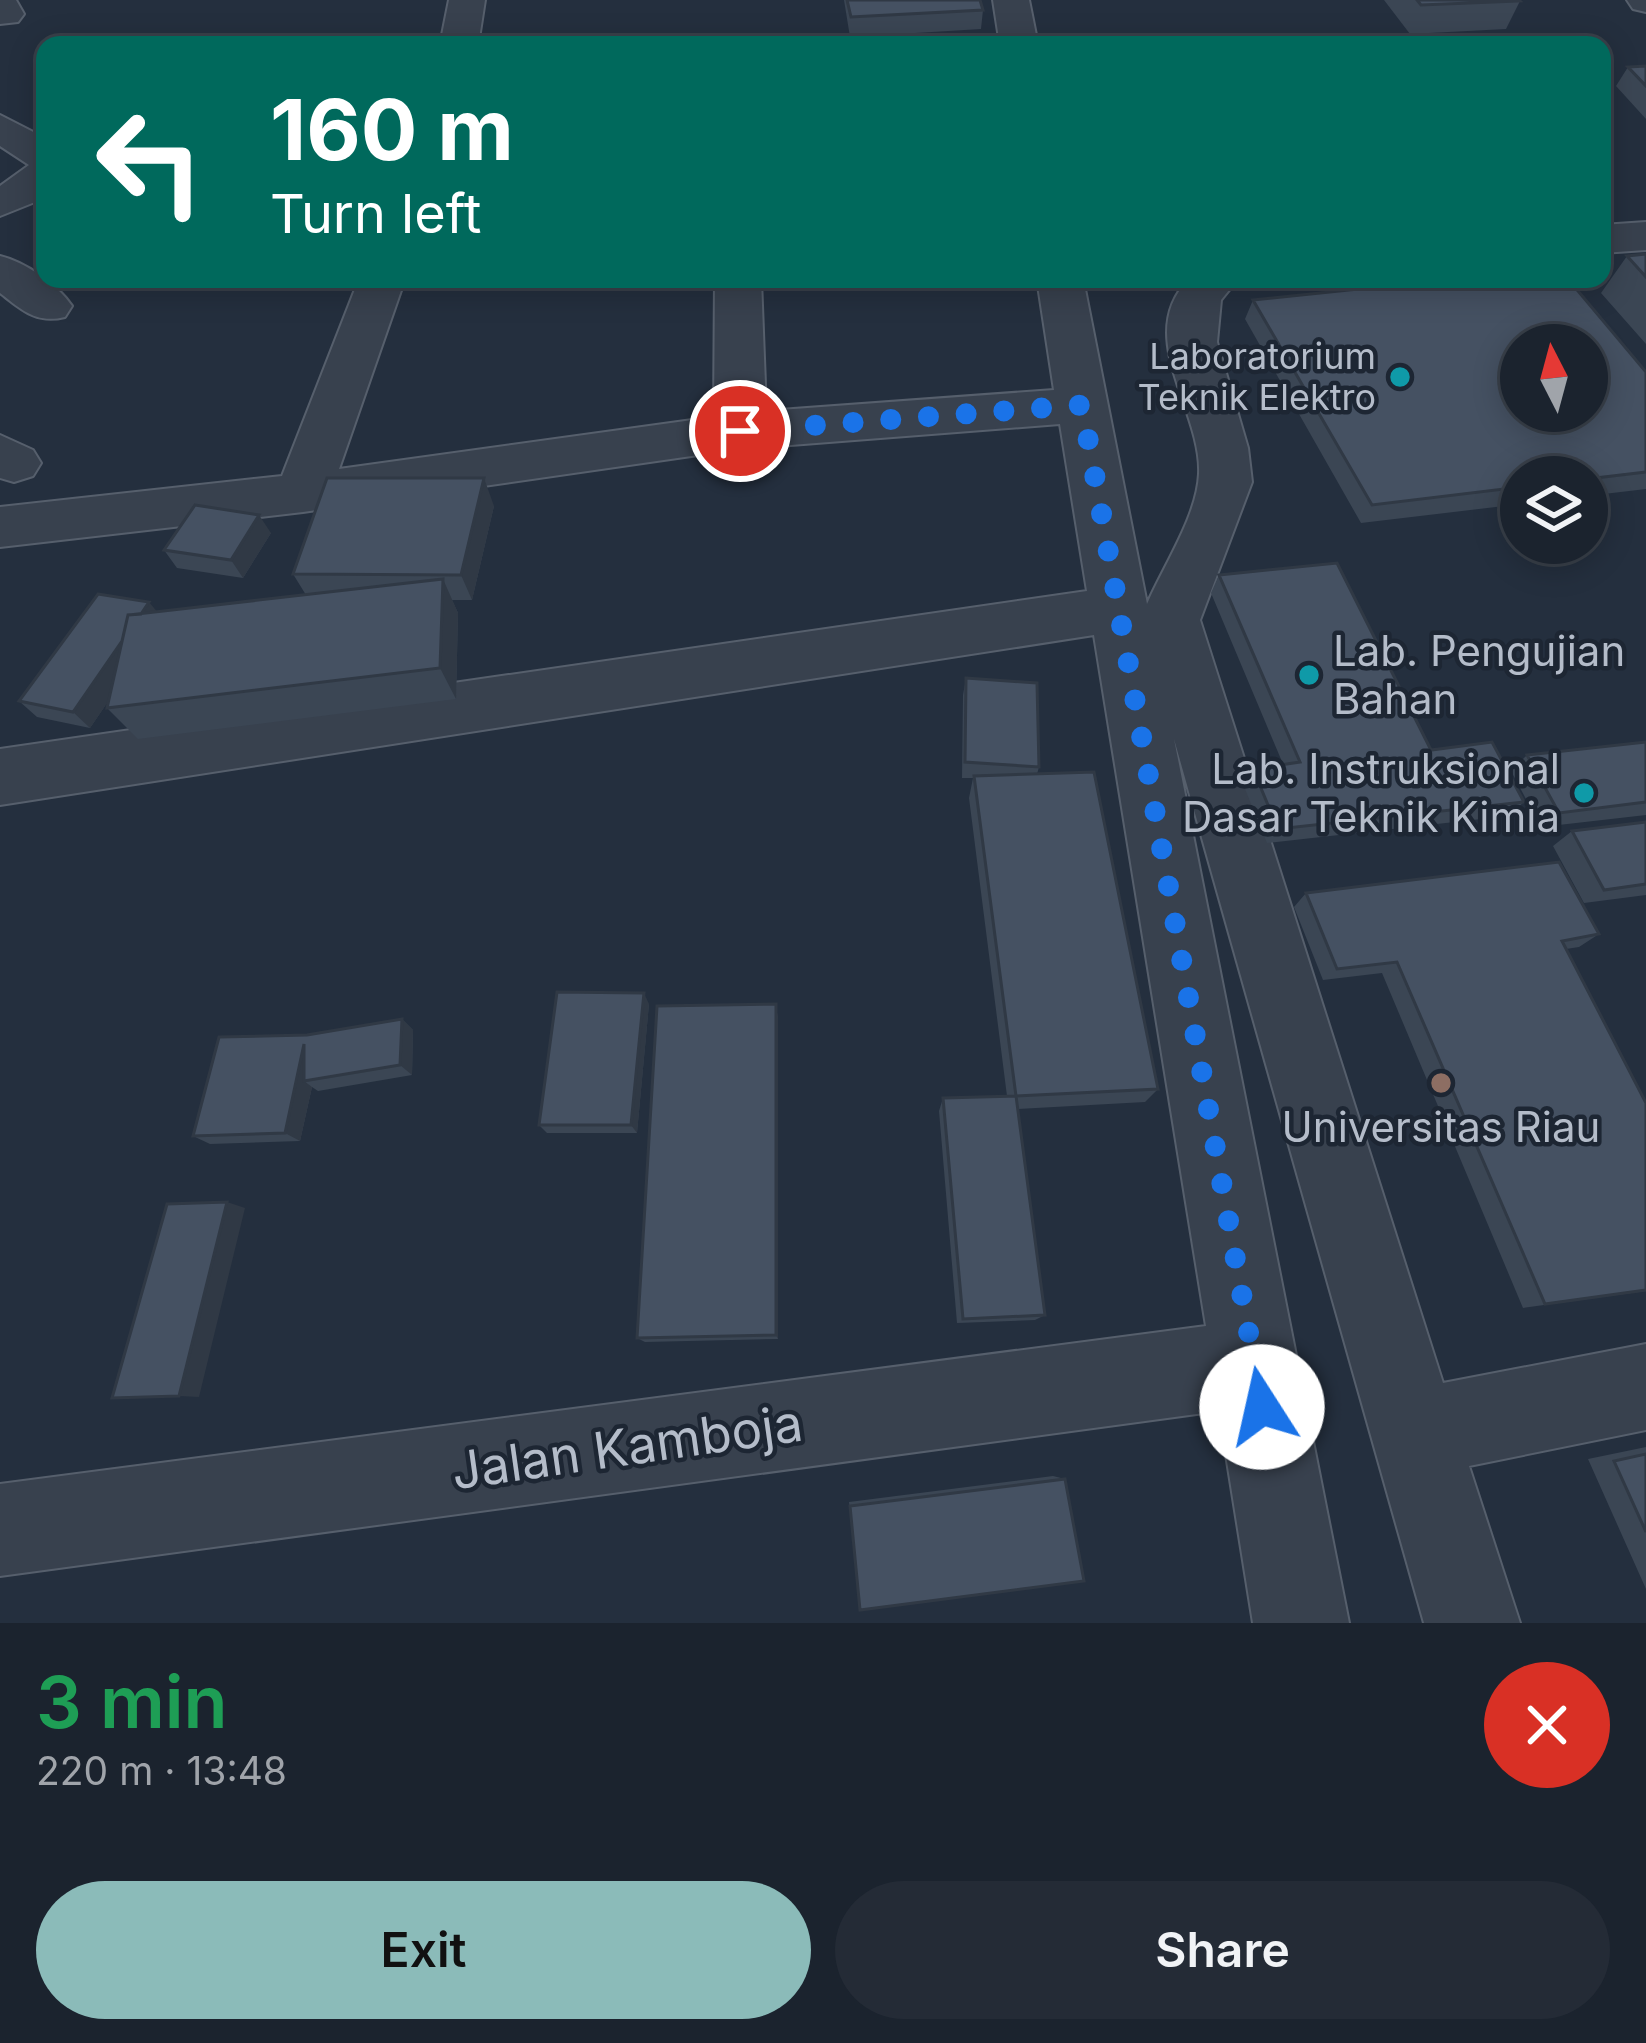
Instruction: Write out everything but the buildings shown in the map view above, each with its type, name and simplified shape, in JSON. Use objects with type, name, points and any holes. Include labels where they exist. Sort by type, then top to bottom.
[{"type":"street","points":[[461,36],[467,0]]},
{"type":"street","points":[[1011,0],[1017,36]]},
{"type":"street","points":[[0,128],[36,151]]},
{"type":"street","points":[[0,203],[36,183]]},
{"type":"street","points":[[1611,238],[1646,236]]},
{"type":"street","points":[[0,270],[49,306]]},
{"type":"street","points":[[303,493],[379,288]]},
{"type":"street","points":[[738,288],[740,431]]},
{"type":"street","points":[[1062,288],[1301,1623]]},
{"type":"street","points":[[1202,288],[1188,330],[1218,423],[1227,479],[1170,620],[1472,1623]]},
{"type":"street","points":[[0,527],[303,493],[740,431],[1082,405]]},
{"type":"street","points":[[0,777],[1117,609]]},
{"type":"street","name":"Jalan Kamboja","points":[[0,1530],[1254,1363]]},
{"type":"street","points":[[1413,1433],[1646,1387]]},
{"type":"place","name":"Laboratorium Teknik Elektro","points":[[1400,377]]},
{"type":"place","name":"Lab. Pengujian Bahan","points":[[1309,675]]},
{"type":"place","name":"Lab. Instruksional Dasar Teknik Kimia","points":[[1584,793]]},
{"type":"place","name":"Universitas Riau","points":[[1441,1083]]},
{"type":"route","points":[[740,431],[1082,405],[1262,1407]]}]
